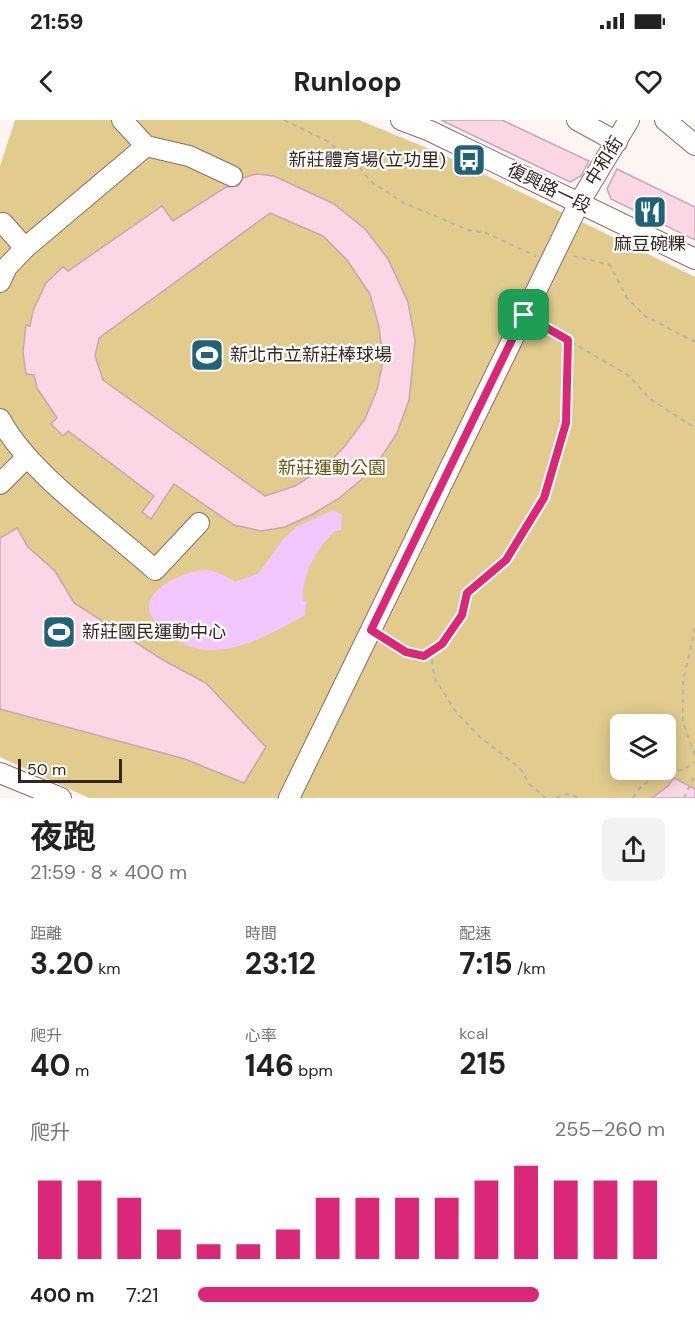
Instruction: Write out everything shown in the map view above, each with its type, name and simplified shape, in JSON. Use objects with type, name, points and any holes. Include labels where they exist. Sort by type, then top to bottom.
[{"type":"street","points":[[122,120],[146,146],[189,156],[232,176]]},
{"type":"street","name":"復興路一段","points":[[401,120],[432,126],[579,203],[695,259]]},
{"type":"street","points":[[576,120],[617,141]]},
{"type":"street","name":"中和街","points":[[289,798],[579,203],[629,120]]},
{"type":"street","points":[[665,120],[695,145]]},
{"type":"street","points":[[0,282],[7,267],[25,248],[146,146]]},
{"type":"street","points":[[0,225],[3,223],[25,248]]},
{"type":"street","points":[[0,419],[10,438],[42,472],[155,570],[199,523]]},
{"type":"street","points":[[0,484],[27,457]]},
{"type":"street","points":[[0,773],[61,798]]},
{"type":"path","points":[[284,120],[327,141],[360,168],[370,181],[402,202],[468,230],[486,233],[553,255],[575,256],[610,265],[627,298],[645,316],[695,342]]},
{"type":"path","points":[[524,315],[628,375],[650,399],[695,428]]},
{"type":"path","points":[[371,630],[406,652],[424,656],[442,644],[462,615],[467,593],[506,560],[544,498],[566,423],[568,340]]},
{"type":"path","points":[[695,627],[683,682],[683,722],[695,756]]},
{"type":"path","points":[[431,651],[434,677],[456,712],[480,737],[520,768],[529,784],[546,798]]},
{"type":"path","points":[[633,798],[640,786],[664,773],[683,771],[695,762]]},
{"type":"path","points":[[684,798],[695,774]]},
{"type":"path","points":[[556,798],[567,794],[580,798]]},
{"type":"green space","name":"新莊運動公園","points":[[15,120],[359,120],[444,155],[695,277],[695,798],[89,798],[0,757],[0,166]]},
{"type":"shaded area","points":[[333,510],[342,515],[341,530],[335,531],[328,538],[316,554],[308,572],[303,591],[303,601],[307,602],[305,615],[254,641],[217,650],[200,649],[183,643],[167,632],[150,615],[151,599],[162,586],[180,576],[198,571],[217,572],[235,582],[259,573],[284,538],[298,526]]},
{"type":"building","points":[[441,120],[502,120],[589,161],[581,176],[570,182]]},
{"type":"building","points":[[617,169],[695,207],[695,240],[611,199],[607,189]]},
{"type":"building","points":[[256,174],[274,176],[334,204],[366,230],[388,259],[408,302],[415,340],[409,400],[397,433],[382,456],[362,479],[338,499],[285,527],[261,531],[234,525],[174,484],[151,519],[142,512],[154,496],[68,431],[63,436],[51,424],[57,418],[37,388],[34,375],[26,374],[23,352],[26,325],[30,326],[33,311],[46,283],[63,267],[68,271],[162,206],[173,221],[226,187],[238,186],[243,178]],"holes":[[[270,213],[323,236],[347,260],[370,294],[379,327],[383,361],[377,390],[365,419],[345,446],[325,467],[295,486],[265,496],[103,380],[95,356],[99,338]]]},
{"type":"building","name":"新莊國民運動中心","points":[[17,528],[28,547],[55,571],[74,603],[163,660],[206,683],[266,747],[244,783],[185,759],[0,709],[0,538]]},
{"type":"building","points":[[676,779],[695,789],[695,798],[652,798]]},
{"type":"place","name":"新莊體育場(立功里)","points":[[469,160]]},
{"type":"place","name":"麻豆碗粿","points":[[650,212]]},
{"type":"place","name":"新北市立新莊棒球場","points":[[207,355]]},
{"type":"place","name":"新莊國民運動中心","points":[[59,632]]},
{"type":"route","points":[[524,315],[568,340],[566,423],[555,470],[544,498],[506,560],[467,593],[462,615],[442,644],[424,656],[406,652],[371,630],[524,315]]}]
